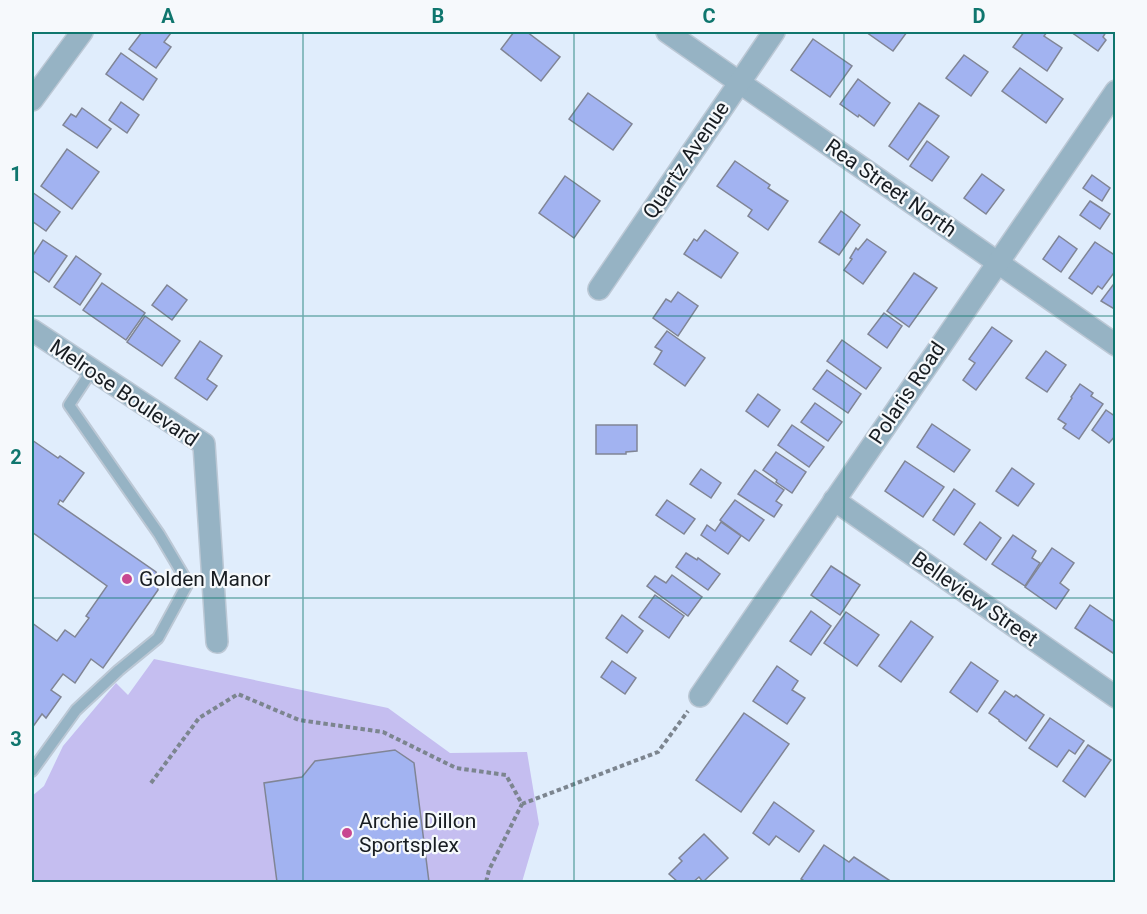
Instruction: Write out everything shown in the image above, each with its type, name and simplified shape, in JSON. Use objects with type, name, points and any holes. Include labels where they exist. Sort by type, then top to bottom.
[{"type":"street","points":[[32,100],[82,32]]},
{"type":"street","name":"Rea Street North","points":[[667,32],[1116,345]]},
{"type":"street","name":"Quartz Avenue","points":[[599,289],[774,32]]},
{"type":"street","name":"Polaris Road","points":[[700,696],[1116,90]]},
{"type":"street","name":"Melrose Boulevard","points":[[32,330],[204,444],[217,642]]},
{"type":"street","name":"Belleview Street","points":[[834,500],[1116,698]]},
{"type":"lane","points":[[32,771],[76,710],[158,638],[188,583],[159,534],[69,405],[92,370]]},
{"type":"path","points":[[150,783],[199,718],[238,694],[299,720],[383,732],[456,768],[506,775],[522,804]]},
{"type":"path","points":[[486,882],[489,870],[522,804],[658,752],[700,696]]},
{"type":"shaded area","points":[[154,659],[388,708],[450,753],[527,752],[539,824],[522,882],[32,882],[32,796],[44,786],[63,746],[116,683],[128,695]]},
{"type":"building","points":[[142,32],[171,33],[164,42],[171,47],[156,68],[129,49]]},
{"type":"building","points":[[514,32],[527,32],[560,57],[541,81],[501,49]]},
{"type":"building","points":[[866,32],[907,32],[893,51]]},
{"type":"building","points":[[1024,32],[1047,32],[1044,36],[1062,48],[1047,71],[1013,47]]},
{"type":"building","points":[[1071,32],[1106,32],[1103,37],[1106,40],[1098,51]]},
{"type":"building","points":[[813,39],[852,66],[830,97],[791,70]]},
{"type":"building","points":[[121,53],[157,79],[143,100],[106,74]]},
{"type":"building","points":[[964,55],[988,72],[971,96],[946,78]]},
{"type":"building","points":[[1020,68],[1063,99],[1046,123],[1002,91]]},
{"type":"building","points":[[858,79],[890,103],[874,126],[840,104]]},
{"type":"building","points":[[588,93],[632,124],[613,150],[569,119]]},
{"type":"building","points":[[121,102],[139,115],[127,133],[109,120]]},
{"type":"building","points":[[919,103],[939,116],[908,160],[889,146]]},
{"type":"building","points":[[82,108],[111,129],[97,148],[63,125],[71,114],[76,117]]},
{"type":"building","points":[[927,141],[949,157],[932,181],[910,166]]},
{"type":"building","points":[[67,149],[99,172],[72,209],[41,186]]},
{"type":"building","points":[[735,161],[770,185],[768,188],[788,201],[768,230],[748,216],[752,210],[717,186]]},
{"type":"building","points":[[982,174],[1004,190],[986,214],[964,198]]},
{"type":"building","points":[[1092,175],[1110,188],[1102,201],[1083,188]]},
{"type":"building","points":[[565,176],[600,201],[574,238],[539,213]]},
{"type":"building","points":[[32,192],[60,212],[46,231],[32,221]]},
{"type":"building","points":[[1090,201],[1110,214],[1100,229],[1080,215]]},
{"type":"building","points":[[841,211],[860,225],[839,255],[819,242]]},
{"type":"building","points":[[705,230],[738,253],[721,278],[684,254],[694,239],[697,241]]},
{"type":"building","points":[[1059,236],[1077,249],[1061,272],[1043,259]]},
{"type":"building","points":[[867,239],[886,252],[863,284],[844,270],[856,248],[858,250]]},
{"type":"building","points":[[43,240],[67,256],[49,282],[32,270],[32,257]]},
{"type":"building","points":[[1095,242],[1116,256],[1116,270],[1102,289],[1098,286],[1092,294],[1069,278]]},
{"type":"building","points":[[76,256],[101,274],[80,305],[54,287]]},
{"type":"building","points":[[914,273],[937,288],[909,327],[887,311]]},
{"type":"building","points":[[1116,281],[1116,310],[1101,301]]},
{"type":"building","points":[[102,283],[145,313],[126,340],[83,310]]},
{"type":"building","points":[[167,285],[187,300],[172,320],[152,305]]},
{"type":"building","points":[[678,292],[698,306],[678,336],[653,318],[666,299],[671,302]]},
{"type":"building","points":[[884,313],[902,326],[887,348],[868,334]]},
{"type":"building","points":[[145,316],[180,341],[162,366],[127,342]]},
{"type":"building","points":[[992,327],[1012,341],[976,390],[963,380],[975,363],[969,359]]},
{"type":"building","points":[[667,331],[705,358],[685,386],[654,364],[662,351],[655,347]]},
{"type":"building","points":[[842,340],[881,368],[866,389],[827,361]]},
{"type":"building","points":[[200,341],[222,356],[207,379],[217,386],[207,400],[175,378]]},
{"type":"building","points":[[1046,351],[1066,365],[1047,392],[1026,378]]},
{"type":"building","points":[[827,370],[861,394],[848,413],[813,389]]},
{"type":"building","points":[[1080,384],[1093,393],[1091,396],[1103,404],[1079,439],[1063,428],[1066,424],[1058,419]]},
{"type":"building","points":[[758,394],[780,410],[768,427],[746,411]]},
{"type":"building","points":[[815,403],[842,422],[828,441],[801,422]]},
{"type":"building","points":[[1106,410],[1116,417],[1116,435],[1109,443],[1092,430]]},
{"type":"building","points":[[932,424],[970,450],[954,472],[917,447]]},
{"type":"building","points":[[596,425],[637,425],[637,451],[626,452],[626,454],[596,454]]},
{"type":"building","points":[[792,425],[824,447],[809,467],[778,445]]},
{"type":"building","name":"Golden Manor","points":[[32,440],[84,473],[63,502],[60,500],[58,504],[156,572],[158,590],[103,668],[91,659],[75,683],[63,674],[51,690],[61,697],[46,718],[42,714],[32,728],[32,623],[57,641],[65,630],[75,637],[89,618],[86,616],[107,586],[32,532]]},
{"type":"building","points":[[776,452],[806,472],[792,493],[763,470]]},
{"type":"building","points":[[905,461],[944,487],[923,517],[885,491]]},
{"type":"building","points":[[1012,468],[1034,484],[1018,506],[996,491]]},
{"type":"building","points":[[701,469],[721,483],[711,498],[690,484]]},
{"type":"building","points":[[755,470],[784,490],[776,501],[782,505],[774,517],[738,494]]},
{"type":"building","points":[[954,489],[975,504],[954,535],[933,520]]},
{"type":"building","points":[[667,500],[695,519],[684,534],[656,515]]},
{"type":"building","points":[[735,500],[764,520],[749,541],[720,520]]},
{"type":"building","points":[[721,522],[741,536],[728,554],[701,535],[707,525],[715,531]]},
{"type":"building","points":[[980,522],[1001,538],[986,560],[964,544]]},
{"type":"building","points":[[1013,535],[1036,551],[1032,558],[1040,563],[1025,586],[992,564]]},
{"type":"building","points":[[1052,548],[1074,563],[1060,583],[1069,590],[1056,609],[1025,587]]},
{"type":"building","points":[[686,553],[697,560],[698,558],[720,574],[708,590],[676,567]]},
{"type":"building","points":[[831,566],[860,585],[840,615],[811,595]]},
{"type":"building","points":[[672,575],[702,597],[688,616],[647,586],[655,576],[666,583]]},
{"type":"building","points":[[655,595],[684,616],[669,638],[639,617]]},
{"type":"building","points":[[1090,605],[1116,623],[1116,655],[1075,628]]},
{"type":"building","points":[[811,611],[831,626],[811,655],[790,641]]},
{"type":"building","points":[[846,612],[879,635],[857,666],[824,643]]},
{"type":"building","points":[[622,615],[643,631],[627,653],[606,638]]},
{"type":"building","points":[[911,621],[933,637],[901,682],[879,666]]},
{"type":"building","points":[[612,661],[636,678],[625,694],[601,677]]},
{"type":"building","points":[[971,662],[998,681],[977,712],[950,692]]},
{"type":"building","points":[[777,666],[798,681],[792,690],[805,698],[787,724],[753,701]]},
{"type":"building","points":[[1005,691],[1014,697],[1016,695],[1044,715],[1026,741],[989,713]]},
{"type":"building","points":[[744,713],[789,744],[741,812],[696,780]]},
{"type":"building","points":[[1050,718],[1084,741],[1075,754],[1069,750],[1057,767],[1029,748]]},
{"type":"building","points":[[1088,745],[1111,760],[1085,797],[1063,781]]},
{"type":"building","name":"Archie Dillon Sportsplex","points":[[395,750],[414,763],[429,882],[277,882],[264,783],[302,777],[315,761]]},
{"type":"building","points":[[774,802],[814,831],[799,852],[776,836],[769,845],[753,833]]},
{"type":"building","points":[[704,834],[728,858],[703,882],[699,877],[693,882],[678,882],[669,874],[682,861],[679,858]]},
{"type":"building","points":[[824,845],[849,862],[854,857],[892,882],[806,882],[801,879]]},
{"type":"place","name":"Golden Manor","points":[[127,579]]},
{"type":"place","name":"Archie Dillon Sportsplex","points":[[347,833]]}]
